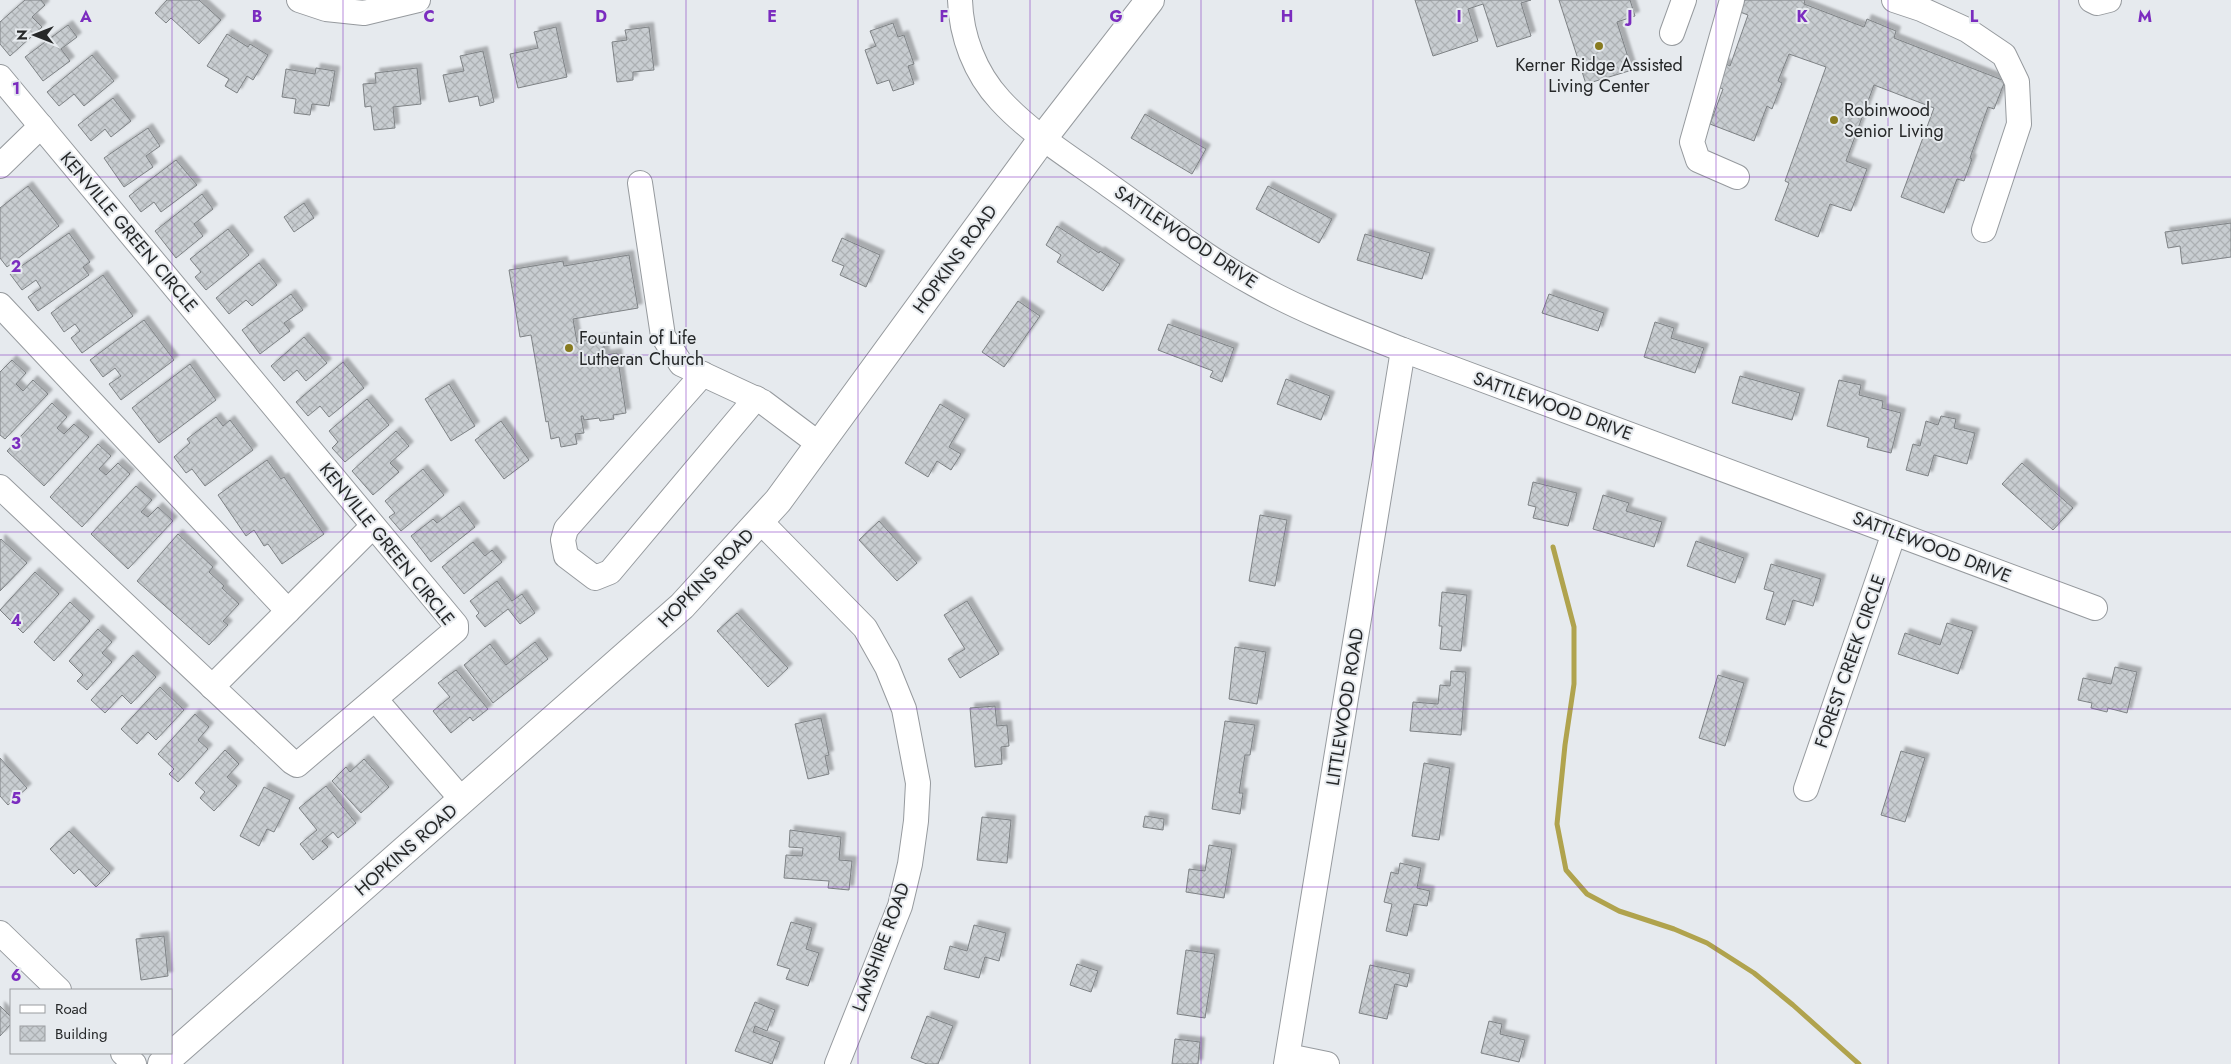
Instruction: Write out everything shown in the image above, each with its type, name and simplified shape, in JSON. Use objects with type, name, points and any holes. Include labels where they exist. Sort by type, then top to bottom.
[{"type":"main road","name":"HOPKINS ROAD","points":[[162,1064],[463,801],[682,606],[778,501],[1044,138],[1150,0]]},
{"type":"street","points":[[300,0],[326,9],[364,13],[418,0]]},
{"type":"street","name":"SATTLEWOOD DRIVE","points":[[960,0],[960,21],[976,66],[1000,99],[1044,138],[1197,247],[1253,284],[1317,316],[1403,350],[2095,608]]},
{"type":"street","points":[[1672,33],[1684,0]]},
{"type":"street","points":[[1732,0],[1692,142],[1698,160],[1737,177]]},
{"type":"street","points":[[1894,0],[1946,10],[1967,30],[2004,55],[2017,82],[2019,124],[1984,230]]},
{"type":"street","points":[[2092,0],[2097,3],[2108,0]]},
{"type":"street","name":"KENVILLE GREEN CIRCLE","points":[[0,77],[456,625],[456,630],[296,765],[0,487]]},
{"type":"street","points":[[0,166],[41,126]]},
{"type":"street","points":[[640,183],[663,336],[681,364],[763,402],[819,444]]},
{"type":"street","points":[[0,305],[288,611]]},
{"type":"street","name":"LITTLEWOOD ROAD","points":[[1287,1060],[1403,350]]},
{"type":"street","points":[[703,374],[566,529],[563,540],[566,556],[595,578],[610,572],[756,398]]},
{"type":"street","name":"LAMSHIRE ROAD","points":[[760,521],[865,628],[887,667],[904,709],[918,783],[912,855],[900,906],[837,1064]]},
{"type":"street","points":[[212,688],[373,526]]},
{"type":"street","name":"FOREST CREEK CIRCLE","points":[[1806,789],[1894,533]]},
{"type":"street","points":[[375,699],[463,801]]},
{"type":"street","points":[[0,933],[58,989]]},
{"type":"street","points":[[124,1054],[134,1064]]},
{"type":"street","points":[[1287,1060],[1327,1064]]},
{"type":"building","points":[[25,0],[41,0],[45,5],[32,17],[42,27],[10,56],[0,44],[0,22]]},
{"type":"building","points":[[167,0],[199,0],[221,20],[199,44],[171,18],[166,23],[155,13]]},
{"type":"building","name":"Kerner Ridge Assisted Living Center","points":[[1415,0],[1531,0],[1521,3],[1531,36],[1497,47],[1483,4],[1468,9],[1478,41],[1433,56]]},
{"type":"building","name":"Kerner Ridge Assisted Living Center","points":[[1559,0],[1630,0],[1635,16],[1617,22],[1632,70],[1586,84]]},
{"type":"building","name":"Robinwood Senior Living","points":[[1745,0],[1805,0],[1804,4],[1864,27],[1867,19],[1896,31],[1894,38],[2005,81],[1994,109],[1988,107],[1964,181],[1957,179],[1944,213],[1901,197],[1934,108],[1874,85],[1846,161],[1867,169],[1851,211],[1830,204],[1818,237],[1775,220],[1789,183],[1785,181],[1826,67],[1789,54],[1778,81],[1782,83],[1772,109],[1767,106],[1754,141],[1710,124],[1723,89],[1715,86],[1724,63],[1730,66],[1748,15],[1740,12]]},
{"type":"building","points":[[893,23],[898,37],[904,35],[914,64],[908,66],[914,84],[893,91],[889,80],[877,84],[865,50],[876,46],[870,31]]},
{"type":"building","points":[[68,25],[77,37],[61,49],[70,61],[43,81],[25,57]]},
{"type":"building","points":[[556,27],[567,77],[518,88],[510,54],[538,48],[534,32]]},
{"type":"building","points":[[649,27],[654,70],[633,72],[633,80],[617,82],[612,42],[627,40],[625,30]]},
{"type":"building","points":[[227,34],[248,47],[250,44],[268,55],[253,80],[247,76],[237,93],[225,86],[229,79],[207,66]]},
{"type":"building","points":[[483,51],[494,102],[480,106],[478,96],[449,102],[443,75],[464,71],[460,56]]},
{"type":"building","points":[[92,55],[114,81],[84,106],[74,94],[59,106],[47,92]]},
{"type":"building","points":[[316,68],[335,71],[329,106],[312,104],[310,115],[294,113],[296,99],[282,97],[286,69],[315,74]]},
{"type":"building","points":[[417,68],[421,104],[393,107],[395,128],[374,130],[371,106],[365,107],[363,84],[376,83],[375,73]]},
{"type":"building","points":[[113,98],[131,121],[111,137],[105,129],[91,141],[78,125]]},
{"type":"building","points":[[1145,114],[1206,149],[1192,174],[1131,138]]},
{"type":"building","points":[[148,128],[160,146],[146,156],[153,167],[124,187],[104,158]]},
{"type":"building","points":[[176,160],[197,185],[161,212],[154,202],[141,212],[129,196]]},
{"type":"building","points":[[28,186],[59,226],[7,267],[0,258],[0,208]]},
{"type":"building","points":[[1268,186],[1332,219],[1319,243],[1256,209]]},
{"type":"building","points":[[202,194],[213,209],[194,224],[203,236],[176,258],[155,231]]},
{"type":"building","points":[[304,203],[314,218],[294,232],[284,217]]},
{"type":"building","points":[[2231,223],[2231,257],[2182,264],[2180,246],[2168,248],[2165,232]]},
{"type":"building","points":[[1057,226],[1120,264],[1103,291],[1057,262],[1061,255],[1046,245]]},
{"type":"building","points":[[228,229],[249,255],[206,290],[195,277],[201,272],[190,259]]},
{"type":"building","points":[[69,233],[90,262],[83,267],[89,275],[38,311],[28,297],[41,288],[36,280],[22,290],[10,274]]},
{"type":"building","points":[[1365,234],[1430,253],[1422,279],[1357,260]]},
{"type":"building","points":[[842,238],[880,255],[866,287],[840,275],[844,266],[832,261]]},
{"type":"building","name":"Fountain of Life Lutheran Church","points":[[629,255],[638,308],[573,319],[577,342],[603,338],[605,355],[617,353],[626,413],[613,415],[614,419],[600,421],[599,418],[584,420],[583,416],[581,416],[584,433],[575,434],[577,444],[561,447],[559,437],[551,439],[548,421],[546,422],[531,335],[520,337],[509,270],[563,261],[564,266]]},
{"type":"building","points":[[259,263],[277,285],[252,306],[246,300],[229,314],[216,298]]},
{"type":"building","points":[[103,275],[133,316],[82,353],[71,338],[80,331],[75,324],[64,332],[51,313]]},
{"type":"building","points":[[291,294],[303,310],[284,323],[290,331],[260,354],[242,330]]},
{"type":"building","points":[[1549,294],[1604,313],[1598,331],[1542,313]]},
{"type":"building","points":[[1018,301],[1040,316],[1004,367],[982,352]]},
{"type":"building","points":[[144,320],[174,360],[121,400],[109,384],[121,376],[115,368],[103,377],[90,360]]},
{"type":"building","points":[[1655,322],[1674,328],[1671,338],[1704,348],[1695,373],[1644,357]]},
{"type":"building","points":[[1168,324],[1234,348],[1222,382],[1210,377],[1213,371],[1158,350]]},
{"type":"building","points":[[304,337],[327,363],[306,381],[297,370],[284,381],[271,366]]},
{"type":"building","points":[[12,360],[26,373],[16,384],[23,391],[33,380],[48,394],[5,439],[0,435],[0,372]]},
{"type":"building","points":[[343,362],[364,388],[329,417],[320,406],[308,416],[296,402]]},
{"type":"building","points":[[190,364],[216,400],[159,443],[132,408]]},
{"type":"building","points":[[1740,376],[1800,393],[1792,420],[1732,403]]},
{"type":"building","points":[[1286,379],[1330,396],[1321,420],[1277,404]]},
{"type":"building","points":[[1839,380],[1861,385],[1859,395],[1883,401],[1882,408],[1901,413],[1891,453],[1867,447],[1869,438],[1827,426]]},
{"type":"building","points":[[449,384],[475,426],[451,441],[425,399]]},
{"type":"building","points":[[367,399],[389,425],[345,462],[332,448],[338,442],[329,431]]},
{"type":"building","points":[[52,403],[67,417],[57,428],[64,434],[74,424],[89,437],[44,486],[7,451]]},
{"type":"building","points":[[940,404],[965,419],[949,447],[961,454],[951,470],[937,461],[928,477],[905,463]]},
{"type":"building","points":[[1941,416],[1956,419],[1954,428],[1975,433],[1967,464],[1934,455],[1928,476],[1906,470],[1913,444],[1920,446],[1926,421],[1938,425]]},
{"type":"building","points":[[216,417],[223,426],[230,420],[253,450],[205,486],[192,469],[186,473],[174,457],[190,443],[187,439]]},
{"type":"building","points":[[501,421],[529,460],[504,479],[475,440]]},
{"type":"building","points":[[396,431],[409,446],[390,463],[399,472],[373,495],[352,471]]},
{"type":"building","points":[[98,444],[111,456],[99,469],[106,475],[118,463],[130,474],[82,527],[50,497]]},
{"type":"building","points":[[267,460],[281,479],[284,477],[324,534],[282,564],[268,544],[264,546],[254,530],[246,536],[218,495]]},
{"type":"building","points":[[2022,463],[2073,508],[2053,530],[2002,484]]},
{"type":"building","points":[[423,469],[444,495],[401,531],[389,517],[395,513],[385,501]]},
{"type":"building","points":[[1533,482],[1577,493],[1568,526],[1533,518],[1536,507],[1528,505]]},
{"type":"building","points":[[136,486],[152,500],[141,512],[148,517],[158,507],[173,521],[128,569],[91,534]]},
{"type":"building","points":[[1603,495],[1629,503],[1626,511],[1662,522],[1654,547],[1593,529]]},
{"type":"building","points":[[459,506],[475,527],[431,562],[411,536],[433,519],[437,523]]},
{"type":"building","points":[[1260,515],[1287,520],[1275,586],[1249,581]]},
{"type":"building","points":[[879,521],[917,563],[897,581],[859,540]]},
{"type":"building","points":[[178,534],[213,567],[209,572],[239,604],[223,621],[228,625],[209,645],[137,581]]},
{"type":"building","points":[[0,540],[27,563],[0,591]]},
{"type":"building","points":[[1696,541],[1744,558],[1735,583],[1687,566]]},
{"type":"building","points":[[473,542],[485,556],[492,550],[502,562],[464,594],[442,567]]},
{"type":"building","points":[[1771,564],[1821,579],[1813,606],[1793,600],[1785,625],[1766,619],[1774,592],[1764,589]]},
{"type":"building","points":[[35,572],[59,594],[23,633],[0,610]]},
{"type":"building","points":[[497,581],[512,601],[522,594],[535,613],[520,624],[508,609],[485,627],[476,616],[479,613],[470,601]]},
{"type":"building","points":[[1442,592],[1467,595],[1461,651],[1440,649],[1442,626],[1439,626]]},
{"type":"building","points":[[967,601],[999,654],[960,678],[948,659],[965,649],[944,615]]},
{"type":"building","points":[[70,602],[90,621],[54,661],[34,642]]},
{"type":"building","points":[[737,613],[788,668],[768,687],[717,631]]},
{"type":"building","points":[[1947,623],[1973,631],[1958,674],[1898,654],[1905,633],[1940,645]]},
{"type":"building","points":[[98,629],[112,642],[102,653],[112,662],[87,690],[77,681],[83,675],[69,661]]},
{"type":"building","points":[[535,642],[548,659],[493,703],[464,665],[490,644],[506,665]]},
{"type":"building","points":[[1235,647],[1266,652],[1257,704],[1229,699]]},
{"type":"building","points":[[133,655],[156,677],[131,704],[122,695],[105,713],[91,700]]},
{"type":"building","points":[[2115,667],[2137,672],[2127,713],[2108,708],[2107,712],[2091,708],[2092,703],[2078,700],[2083,678],[2111,684]]},
{"type":"building","points":[[456,670],[488,709],[473,721],[470,717],[451,733],[433,711],[450,697],[438,683]]},
{"type":"building","points":[[1451,671],[1466,672],[1461,735],[1410,731],[1413,702],[1438,704],[1440,685],[1450,686]]},
{"type":"building","points":[[1718,675],[1744,683],[1725,746],[1699,738]]},
{"type":"building","points":[[160,687],[184,710],[156,740],[148,732],[137,744],[121,729]]},
{"type":"building","points":[[995,706],[997,726],[1007,725],[1009,746],[1001,747],[1002,764],[975,767],[970,708]]},
{"type":"building","points":[[195,714],[209,727],[198,740],[208,749],[178,782],[169,774],[174,769],[158,754]]},
{"type":"building","points":[[821,718],[829,755],[825,756],[829,774],[808,779],[795,724]]},
{"type":"building","points":[[1225,721],[1255,725],[1250,755],[1245,755],[1239,793],[1243,793],[1240,814],[1212,809]]},
{"type":"building","points":[[225,750],[239,764],[227,777],[237,786],[214,811],[200,798],[205,792],[195,783]]},
{"type":"building","points":[[1901,751],[1925,758],[1905,822],[1881,815]]},
{"type":"building","points":[[0,758],[27,788],[8,805],[0,796]]},
{"type":"building","points":[[364,759],[389,787],[361,813],[332,781],[346,767],[350,772]]},
{"type":"building","points":[[1424,763],[1450,768],[1439,840],[1412,836]]},
{"type":"building","points":[[326,786],[356,823],[338,838],[333,832],[322,841],[328,847],[313,860],[300,844],[317,830],[299,808]]},
{"type":"building","points":[[264,787],[290,800],[274,832],[267,829],[259,846],[240,836]]},
{"type":"building","points":[[1145,816],[1164,819],[1163,830],[1143,827]]},
{"type":"building","points":[[982,817],[1011,820],[1007,863],[977,860]]},
{"type":"building","points":[[790,830],[841,837],[839,860],[852,861],[849,890],[828,888],[829,881],[784,878],[786,855],[802,856],[803,848],[789,847]]},
{"type":"building","points":[[69,831],[110,873],[96,887],[79,869],[74,874],[50,849]]},
{"type":"building","points":[[1209,845],[1232,849],[1224,898],[1186,892],[1189,869],[1205,871]]},
{"type":"building","points":[[1400,863],[1421,868],[1417,888],[1430,891],[1427,906],[1414,904],[1407,936],[1386,931],[1392,904],[1384,902],[1391,872],[1398,874]]},
{"type":"building","points":[[791,922],[812,928],[806,949],[819,953],[808,986],[786,979],[790,969],[777,965]]},
{"type":"building","points":[[974,925],[1006,933],[999,961],[985,957],[979,978],[944,969],[950,946],[967,951]]},
{"type":"building","points":[[164,936],[168,976],[141,980],[136,939]]},
{"type":"building","points":[[1186,950],[1215,954],[1205,1018],[1177,1014]]},
{"type":"building","points":[[1077,964],[1098,971],[1091,992],[1070,985]]},
{"type":"building","points":[[1370,965],[1410,974],[1407,987],[1395,984],[1387,1019],[1359,1013]]},
{"type":"building","points":[[755,1002],[775,1010],[767,1031],[755,1026],[753,1032],[780,1042],[772,1064],[735,1051]]},
{"type":"building","points":[[0,1006],[10,1016],[10,1025],[0,1036]]},
{"type":"building","points":[[927,1016],[953,1026],[938,1064],[927,1064],[911,1058]]},
{"type":"building","points":[[1489,1021],[1502,1024],[1500,1034],[1525,1040],[1519,1062],[1481,1053]]},
{"type":"building","points":[[1175,1039],[1200,1042],[1198,1064],[1172,1064]]},
{"type":"waterway","points":[[1553,547],[1574,627],[1574,684],[1565,745],[1557,824],[1566,870],[1587,894],[1619,911],[1674,929],[1707,943],[1754,973],[1859,1064]]},
{"type":"place","name":"Kerner Ridge Assisted Living Center","points":[[1599,46]]},
{"type":"place","name":"Robinwood Senior Living","points":[[1834,120]]},
{"type":"place","name":"Fountain of Life Lutheran Church","points":[[569,348]]}]
